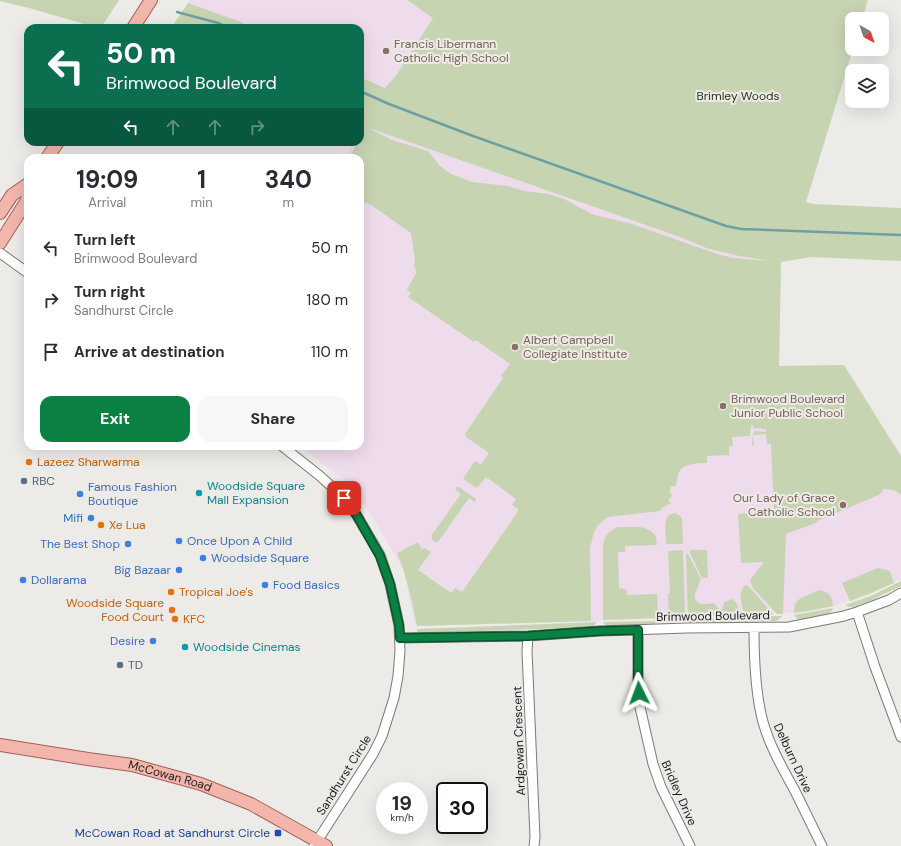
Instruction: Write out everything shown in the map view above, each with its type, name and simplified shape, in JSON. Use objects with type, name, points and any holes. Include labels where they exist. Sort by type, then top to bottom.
[{"type":"main road","points":[[136,24],[151,0]]},
{"type":"main road","points":[[0,214],[12,196],[24,187]]},
{"type":"main road","points":[[0,243],[24,205]]},
{"type":"main road","name":"McCowan Road","points":[[0,746],[88,760],[132,765],[201,784],[251,804],[319,844]]},
{"type":"street","points":[[0,253],[24,270]]},
{"type":"street","name":"Sandhurst Circle","points":[[287,450],[320,476],[344,498],[356,514],[380,556],[390,584],[399,625],[400,651],[396,683],[390,713],[382,736],[373,754],[319,844]]},
{"type":"street","name":"Brimwood Boulevard","points":[[400,638],[528,636],[600,631],[687,628],[789,627],[844,616],[889,600],[901,593]]},
{"type":"street","points":[[857,612],[875,666],[900,732]]},
{"type":"street","name":"Delburn Drive","points":[[754,628],[756,684],[763,721],[776,755],[822,846]]},
{"type":"street","name":"Bridley Drive","points":[[638,630],[638,679],[640,707],[653,764],[661,787],[690,846]]},
{"type":"street","name":"Ardgowan Crescent","points":[[528,636],[527,651],[535,837],[534,846]]},
{"type":"shaded area","name":"Francis Libermann Catholic High School","points":[[190,0],[407,0],[434,17],[397,74],[385,88],[364,79],[364,24],[245,24],[188,3]]},
{"type":"shaded area","name":"Albert Campbell Collegiate Institute","points":[[364,126],[677,236],[709,249],[739,256],[781,262],[779,366],[844,365],[901,457],[901,579],[871,593],[833,606],[786,613],[415,626],[404,570],[368,510],[344,479],[304,450],[364,450],[364,154],[346,154],[352,146],[364,146]]},
{"type":"green space","points":[[119,0],[104,24],[84,24],[0,1]]},
{"type":"green space","name":"Brimley Woods","points":[[407,0],[868,0],[864,12],[845,12],[845,56],[851,56],[848,64],[845,64],[845,75],[806,202],[814,204],[901,208],[901,261],[811,257],[781,262],[779,366],[844,365],[901,456],[901,495],[894,490],[884,489],[879,495],[817,521],[818,522],[786,534],[783,614],[777,614],[753,588],[750,580],[764,562],[741,563],[738,514],[774,511],[771,444],[767,444],[766,434],[753,435],[754,445],[752,445],[753,434],[755,431],[766,432],[766,429],[753,428],[753,425],[751,425],[750,436],[732,437],[733,445],[729,447],[729,455],[707,456],[707,463],[691,464],[680,470],[676,486],[671,486],[670,491],[672,496],[668,500],[671,503],[662,508],[660,511],[608,517],[598,525],[594,532],[590,548],[591,621],[417,626],[411,598],[397,553],[418,542],[422,550],[424,548],[431,552],[418,570],[451,593],[455,588],[462,592],[519,510],[512,505],[516,499],[486,477],[477,488],[463,479],[474,462],[476,461],[481,465],[489,453],[466,437],[465,434],[503,378],[501,376],[510,364],[476,340],[474,342],[408,297],[411,293],[407,289],[417,272],[414,266],[415,261],[411,233],[371,205],[364,202],[364,154],[352,154],[355,146],[364,146],[364,79],[385,88],[397,74],[433,18]],"holes":[[[369,128],[677,236],[709,249],[739,256],[772,261],[733,258],[717,254],[629,223],[592,214],[564,199],[548,194],[525,191],[507,186],[472,182],[451,174],[440,166],[428,151],[392,140]]]},
{"type":"green space","points":[[188,3],[245,24],[174,24]]},
{"type":"green space","points":[[457,487],[476,499],[475,502],[469,498],[438,542],[434,542],[431,536],[461,494],[455,490]]},
{"type":"green space","points":[[675,513],[682,519],[683,544],[666,544],[666,520],[670,514]]},
{"type":"green space","points":[[618,527],[643,528],[653,533],[656,538],[657,545],[625,546],[625,552],[618,552],[619,588],[626,589],[627,595],[657,594],[658,618],[603,620],[603,545],[608,534]]},
{"type":"green space","points":[[683,550],[685,618],[669,618],[668,594],[670,593],[668,551]]},
{"type":"green space","points":[[690,550],[707,550],[708,578],[702,578]]},
{"type":"green space","points":[[686,553],[688,554],[701,579],[695,594],[695,599],[701,604],[714,603],[719,609],[715,616],[688,617]]},
{"type":"green space","points":[[878,568],[890,571],[894,583],[850,601],[842,583]]},
{"type":"green space","points":[[901,581],[901,586],[872,600],[853,607],[845,605],[871,596]]},
{"type":"green space","points":[[745,585],[750,588],[773,614],[745,616],[741,592]]},
{"type":"green space","points":[[820,590],[830,595],[833,606],[794,613],[796,603],[799,599]]},
{"type":"green space","points":[[731,599],[737,603],[739,616],[722,616],[721,614],[724,603]]},
{"type":"green space","points":[[833,608],[829,613],[810,618],[798,619],[794,615]]},
{"type":"green space","points":[[782,616],[775,621],[744,622],[744,617]]},
{"type":"green space","points":[[740,618],[741,622],[688,624],[688,619]]},
{"type":"green space","points":[[656,621],[654,625],[607,627],[603,622]]},
{"type":"green space","points":[[597,622],[593,627],[417,632],[417,629]]},
{"type":"waterway","points":[[177,12],[220,24]]},
{"type":"waterway","points":[[364,93],[389,104],[473,136],[726,226],[741,229],[901,235]]},
{"type":"place","name":"Francis Libermann Catholic High School","points":[[386,51]]},
{"type":"place","name":"Albert Campbell Collegiate Institute","points":[[515,347]]},
{"type":"place","name":"Brimwood Boulevard Junior Public School","points":[[723,406]]},
{"type":"place","name":"Lazeez Sharwarma","points":[[29,462]]},
{"type":"place","name":"RBC","points":[[24,481]]},
{"type":"place","name":"Woodside Square Mall Expansion","points":[[199,493]]},
{"type":"place","name":"Famous Fashion Boutique","points":[[80,494]]},
{"type":"place","name":"Our Lady of Grace Catholic School","points":[[843,505]]},
{"type":"place","name":"Mifi","points":[[91,518]]},
{"type":"place","name":"Xe Lua","points":[[101,525]]},
{"type":"place","name":"Once Upon A Child","points":[[179,541]]},
{"type":"place","name":"The Best Shop","points":[[128,544]]},
{"type":"place","name":"Woodside Square","points":[[203,558]]},
{"type":"place","name":"Big Bazaar","points":[[179,570]]},
{"type":"place","name":"Dollarama","points":[[23,580]]},
{"type":"place","name":"Food Basics","points":[[265,585]]},
{"type":"place","name":"Tropical Joe's","points":[[171,592]]},
{"type":"place","name":"Woodside Square Food Court","points":[[172,610]]},
{"type":"place","name":"KFC","points":[[175,619]]},
{"type":"place","name":"Desire","points":[[153,641]]},
{"type":"place","name":"Woodside Cinemas","points":[[185,647]]},
{"type":"place","name":"TD","points":[[120,665]]},
{"type":"place","name":"McCowan Road at Sandhurst Circle","points":[[278,833]]},
{"type":"route","points":[[344,498],[356,514],[380,556],[390,584],[399,625],[400,638],[528,636],[638,630],[639,693]]}]
